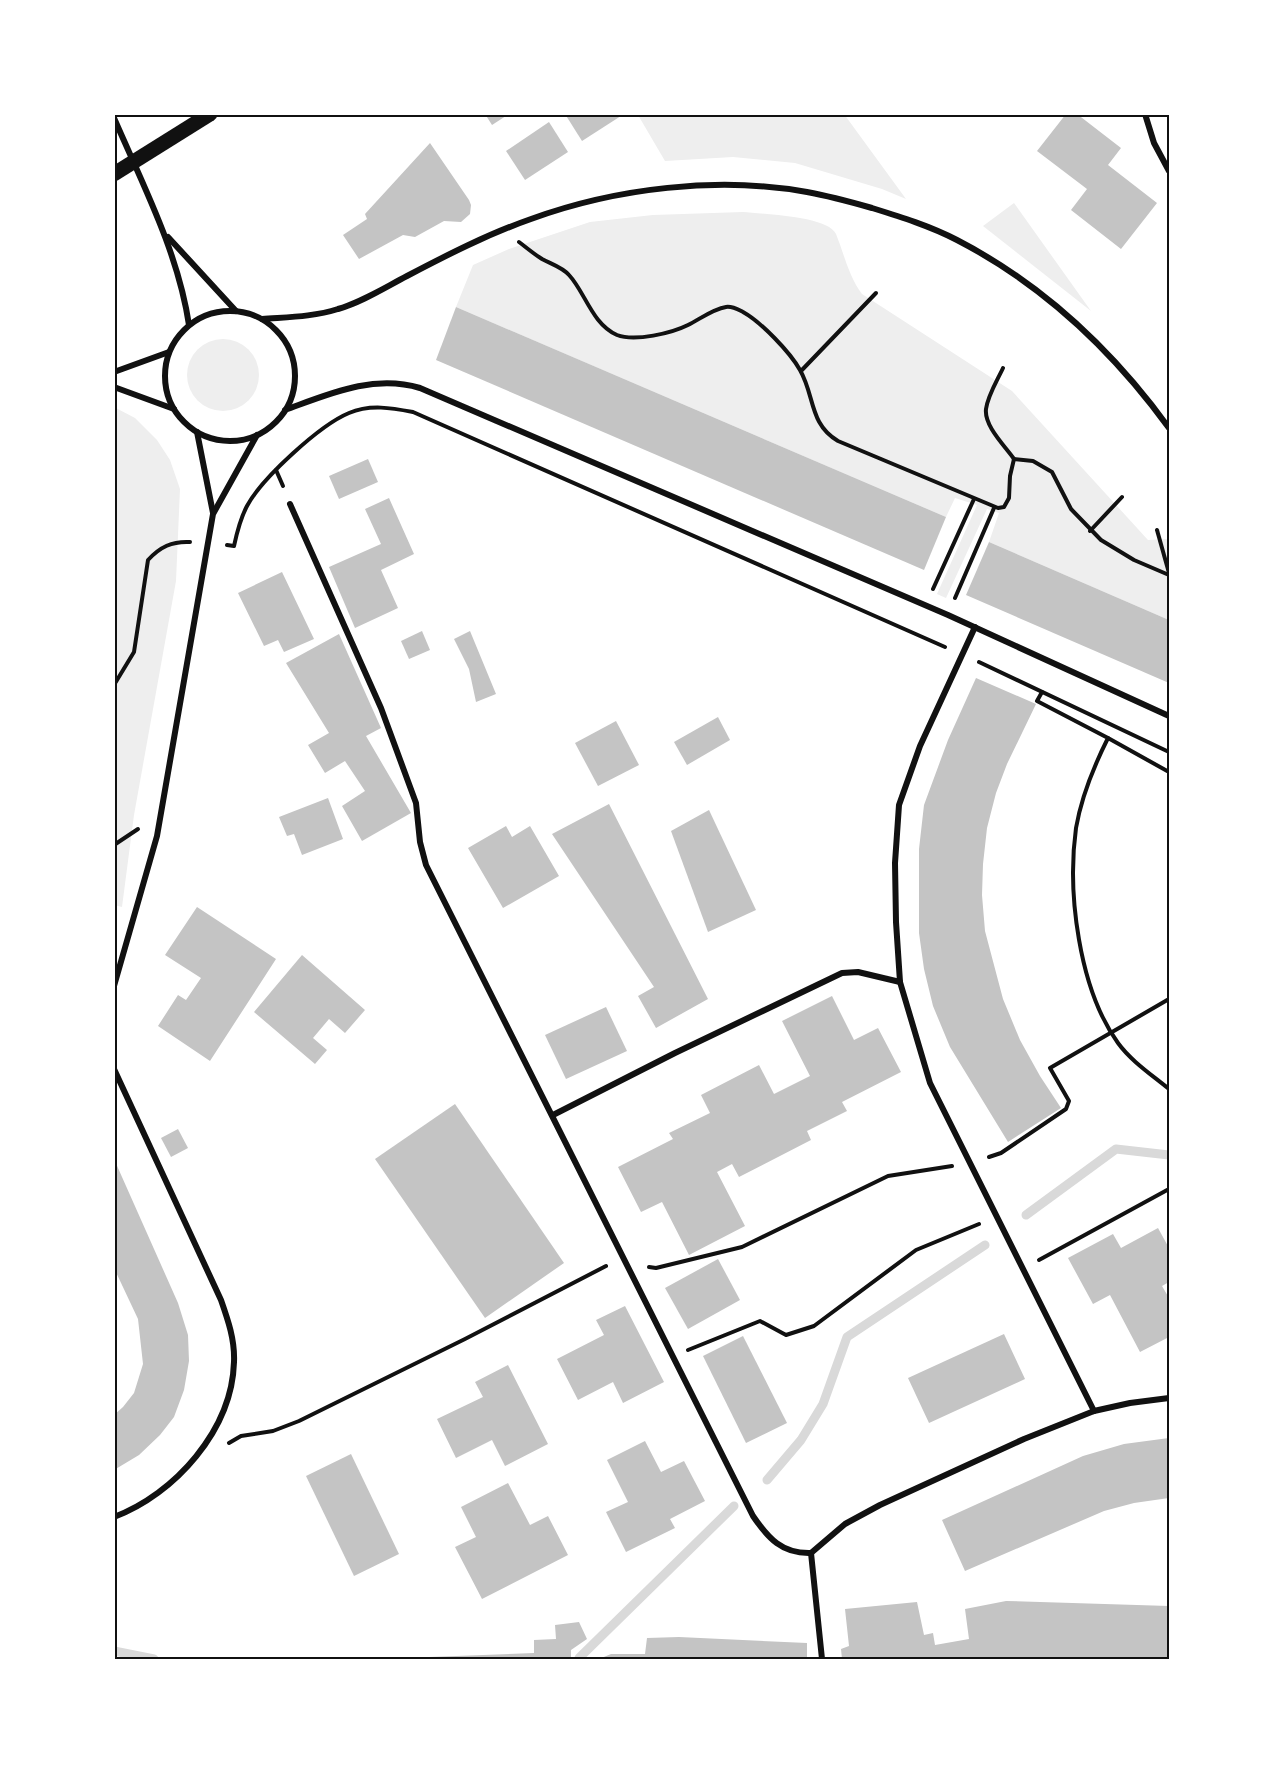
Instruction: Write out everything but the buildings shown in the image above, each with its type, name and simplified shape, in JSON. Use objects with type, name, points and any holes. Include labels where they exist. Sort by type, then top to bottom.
[{"type":"main road","points":[[114,174],[210,114]]},
{"type":"street","points":[[1145,114],[1154,143],[1169,171]]},
{"type":"street","points":[[114,118],[165,234],[186,306],[189,325]]},
{"type":"street","points":[[262,319],[323,313],[351,304],[504,230],[546,213],[620,194],[653,189],[745,186],[808,192],[905,218],[957,240],[1007,271],[1080,327],[1117,362],[1169,428]]},
{"type":"street","points":[[165,234],[237,310]]},
{"type":"street","points":[[237,310],[262,319],[283,338],[294,365],[295,384],[285,410],[273,425],[257,435],[231,441],[214,439],[197,432],[184,423],[174,410],[165,386],[165,368],[169,352],[177,337],[189,325],[212,313],[237,310]]},
{"type":"street","points":[[114,372],[169,352]]},
{"type":"street","points":[[285,410],[358,385],[387,382],[420,388],[948,615],[1169,716]]},
{"type":"street","points":[[114,387],[174,410]]},
{"type":"street","points":[[197,432],[213,514]]},
{"type":"street","points":[[114,986],[158,836],[213,514],[257,435]]},
{"type":"street","points":[[290,504],[381,708],[412,791],[418,814],[422,855],[426,865],[753,1516],[763,1530],[788,1551],[811,1553],[845,1524],[880,1505],[1024,1438],[1094,1411],[1169,1398]]},
{"type":"street","points":[[975,627],[920,746],[899,804],[895,863],[900,982],[930,1083],[1094,1411]]},
{"type":"street","points":[[553,1115],[842,973],[858,972],[900,982]]},
{"type":"street","points":[[114,1069],[221,1300],[229,1320],[234,1343],[234,1362],[232,1383],[224,1406],[209,1439],[196,1457],[161,1493],[114,1517]]},
{"type":"street","points":[[811,1553],[822,1659]]},
{"type":"path","points":[[504,230],[536,255],[569,275],[592,311],[615,334],[633,337],[674,331],[715,310],[734,308],[753,319],[801,371],[821,427],[829,435],[994,508],[1004,507],[1007,502],[1014,459],[992,428],[986,412],[1003,368]]},
{"type":"path","points":[[801,371],[876,293]]},
{"type":"path","points":[[114,685],[134,652],[148,560],[166,545],[180,541],[234,546],[248,503],[276,470],[323,429],[351,412],[386,407],[413,412],[963,655],[1169,752]]},
{"type":"path","points":[[1014,459],[1033,461],[1052,472],[1071,509],[1101,540],[1125,555],[1169,574]]},
{"type":"path","points":[[1090,531],[1122,496]]},
{"type":"path","points":[[926,606],[974,499]]},
{"type":"path","points":[[948,615],[994,508]]},
{"type":"path","points":[[1157,530],[1169,574]]},
{"type":"path","points":[[1042,692],[1037,701],[1169,772]]},
{"type":"path","points":[[1108,738],[1095,763],[1077,827],[1074,887],[1082,962],[1101,1016],[1111,1032],[1131,1057],[1169,1089]]},
{"type":"path","points":[[114,769],[114,777]]},
{"type":"path","points":[[225,1447],[230,1441],[241,1436],[273,1431],[299,1420],[465,1339],[609,1264],[656,1268],[742,1247],[888,1176],[969,1163],[1001,1153],[1066,1109],[1069,1101],[1050,1068],[1169,999]]},
{"type":"path","points":[[1022,1269],[1169,1189]]},
{"type":"path","points":[[674,1356],[760,1321],[786,1335],[814,1326],[916,1250],[996,1217]]},
{"type":"shaded area","points":[[844,114],[906,199],[882,189],[795,163],[733,157],[665,161],[638,115]]},
{"type":"shaded area","points":[[1014,203],[1091,311],[983,226]]},
{"type":"shaded area","points":[[743,212],[794,217],[821,223],[830,228],[836,234],[850,273],[862,294],[1012,391],[1148,540],[1169,539],[1169,620],[989,542],[999,513],[987,509],[946,598],[937,594],[977,505],[955,498],[946,517],[456,307],[473,265],[509,249],[590,222],[653,215]]},
{"type":"shaded area","points":[[223,339],[243,345],[253,355],[259,375],[253,395],[243,405],[223,411],[203,405],[193,395],[187,375],[193,355],[203,345]]},
{"type":"shaded area","points":[[114,407],[135,418],[157,440],[170,460],[180,489],[176,581],[134,815],[122,907],[114,905]]},
{"type":"waterway","points":[[1026,1215],[1116,1149],[1169,1155]]},
{"type":"waterway","points":[[767,1480],[801,1440],[823,1404],[847,1337],[985,1245]]},
{"type":"waterway","points":[[579,1658],[734,1506]]},
{"type":"waterway","points":[[114,1651],[154,1659]]}]
